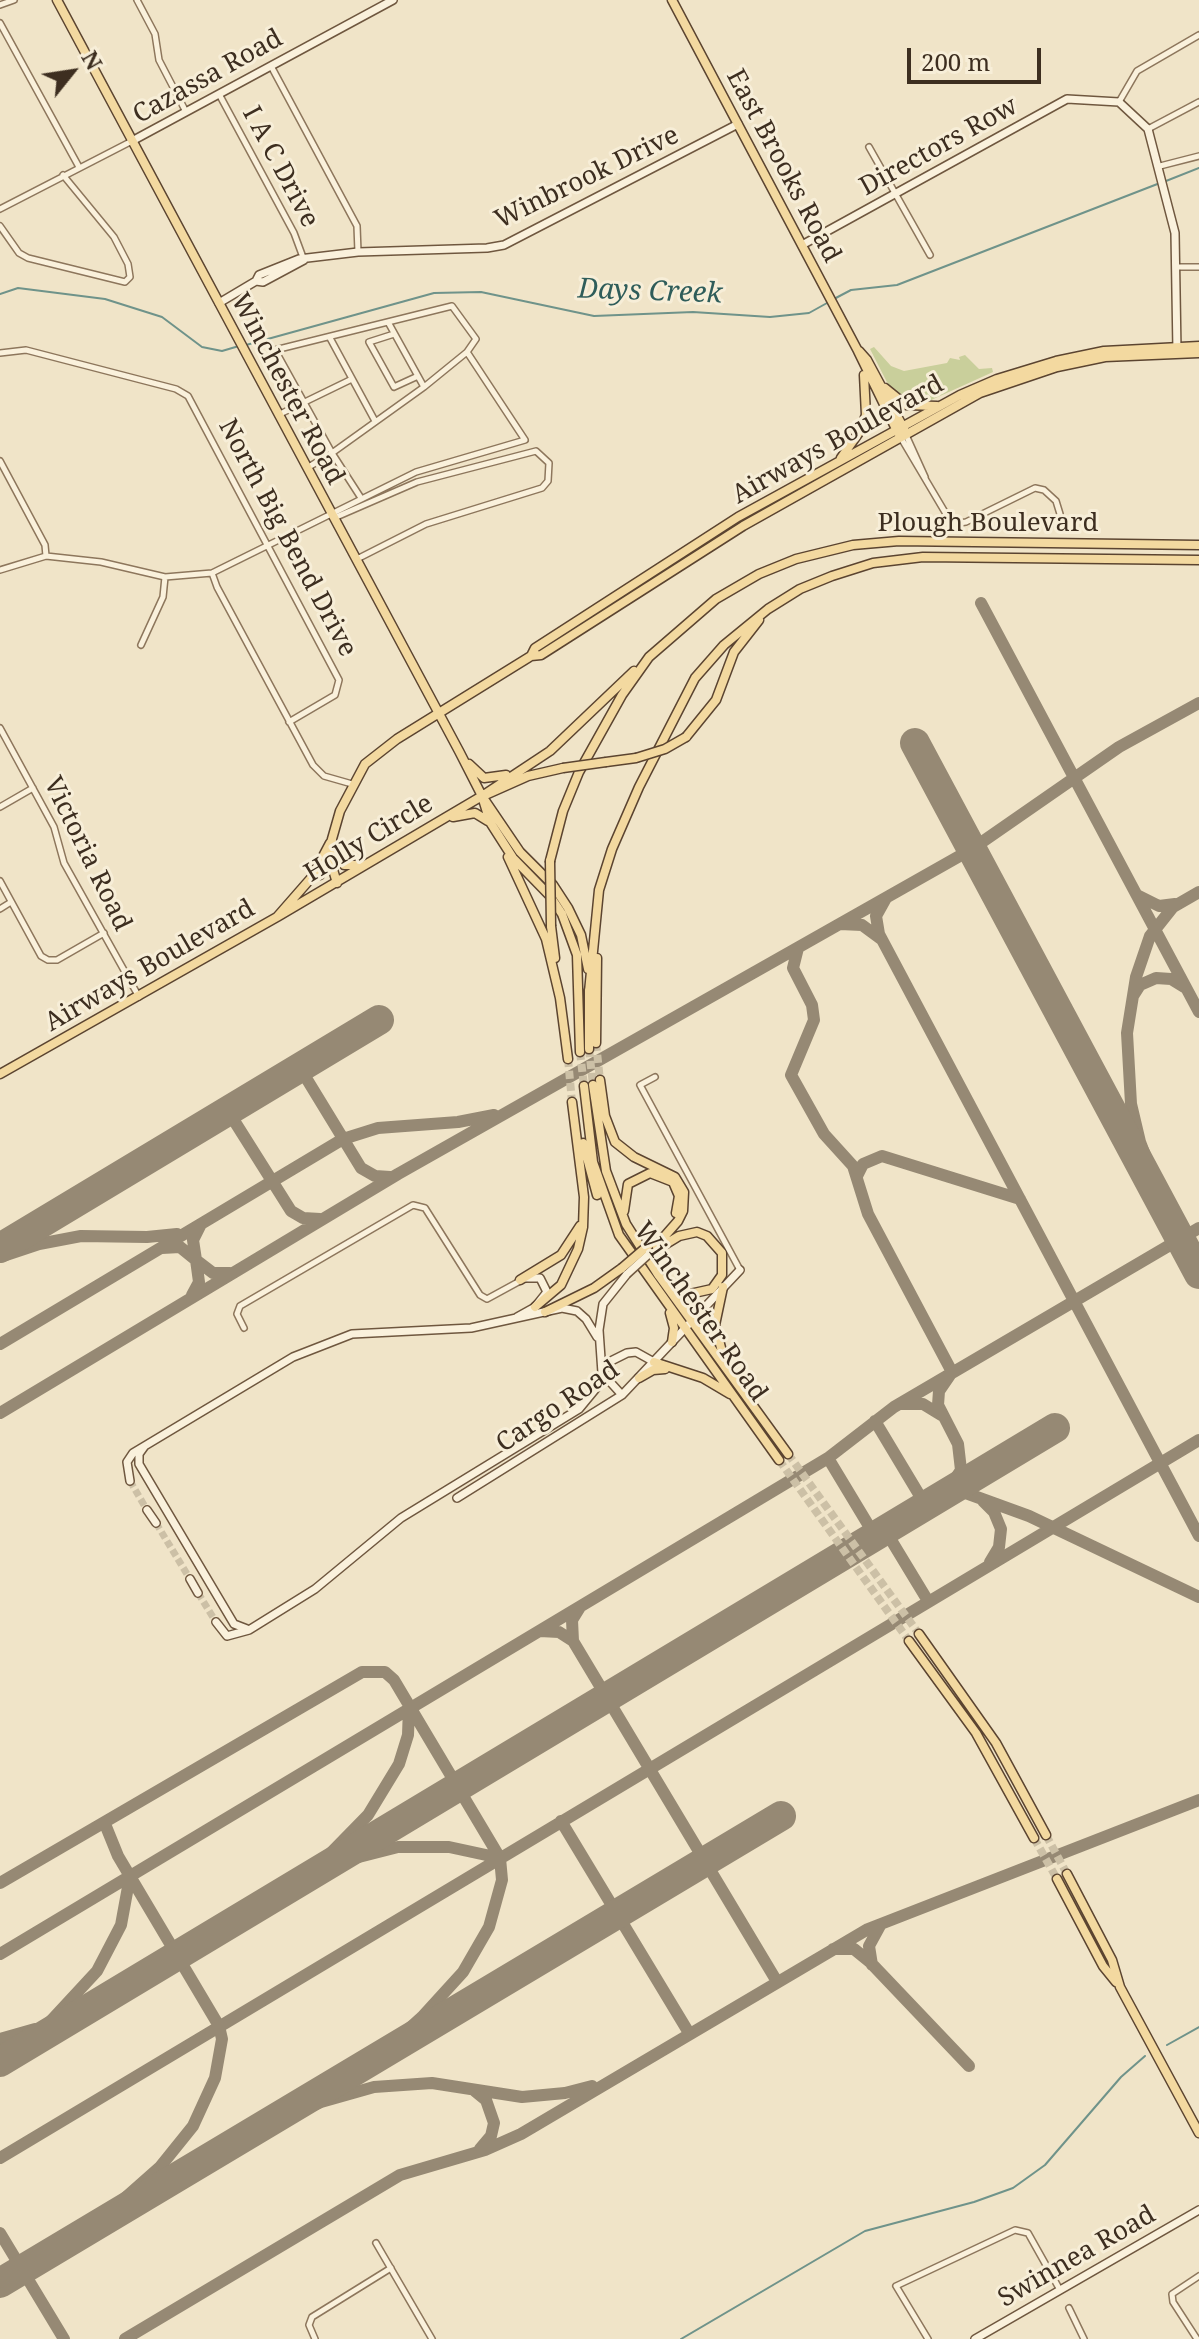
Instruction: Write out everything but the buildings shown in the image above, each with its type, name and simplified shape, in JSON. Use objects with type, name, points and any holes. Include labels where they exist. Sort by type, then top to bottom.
[{"type":"main road","name":"Winchester Road","points":[[57,0],[463,758],[482,796],[490,822],[499,838],[550,896],[570,934],[580,977],[588,1048]]},
{"type":"main road","name":"Cazassa Road","points":[[132,141],[393,0]]},
{"type":"main road","name":"East Brooks Road","points":[[672,0],[858,351],[880,383],[901,432]]},
{"type":"main road","name":"Directors Row","points":[[802,245],[1067,99],[1119,102]]},
{"type":"main road","points":[[1119,102],[1148,129],[1167,197],[1175,233],[1177,350]]},
{"type":"main road","name":"Winbrook Drive","points":[[219,303],[256,281],[266,271],[304,260],[358,252],[504,245],[738,124]]},
{"type":"main road","name":"Airways Boulevard","points":[[1177,350],[1199,346]]},
{"type":"main road","name":"Airways Boulevard","points":[[531,656],[535,648],[738,517],[837,462],[901,432],[942,405],[1056,361],[1104,351],[1177,350],[1199,353]]},
{"type":"main road","name":"East Brooks Road","points":[[858,351],[861,362],[901,432]]},
{"type":"main road","points":[[837,462],[856,439],[866,415],[867,388],[861,362]]},
{"type":"main road","points":[[880,383],[906,405],[942,405]]},
{"type":"main road","name":"Airways Boulevard","points":[[0,1074],[277,917],[312,877],[332,839],[352,784],[379,752],[531,656],[541,655],[743,526],[968,395]]},
{"type":"main road","name":"Plough Boulevard","points":[[560,998],[551,926],[550,861],[563,811],[579,772],[622,695],[649,657],[716,599],[759,574],[796,559],[853,545],[899,541],[1199,545]]},
{"type":"main road","name":"Plough Boulevard","points":[[597,909],[612,849],[681,701],[716,652],[768,609],[800,589],[873,563],[923,557],[1199,560]]},
{"type":"main road","points":[[482,796],[528,776],[636,758],[686,737],[716,700],[734,652],[768,609]]},
{"type":"main road","points":[[482,796],[564,741],[649,657]]},
{"type":"main road","points":[[463,758],[484,778],[492,779],[532,763]]},
{"type":"main road","name":"Winchester Road","points":[[482,796],[490,803],[520,852],[553,885],[568,908],[585,951],[589,992],[588,1048]]},
{"type":"main road","name":"Holly Circle","points":[[277,917],[482,796]]},
{"type":"main road","points":[[441,820],[475,813],[490,822]]},
{"type":"main road","points":[[499,838],[538,918],[560,998],[568,1059]]},
{"type":"main road","points":[[332,839],[335,853],[344,865],[366,865]]},
{"type":"main road","name":"Airways Boulevard","points":[[332,839],[331,853],[337,883]]},
{"type":"main road","points":[[312,877],[323,871],[331,853]]},
{"type":"main road","points":[[589,992],[597,909]]},
{"type":"main road","points":[[588,1048],[597,909]]},
{"type":"main road","name":"Winchester Road","points":[[592,1084],[606,1171],[626,1224],[735,1398],[779,1460]]},
{"type":"main road","name":"Winchester Road","points":[[592,1084],[596,1175],[619,1235],[668,1304],[734,1382],[788,1454]]},
{"type":"main road","points":[[592,1084],[615,1142],[634,1157],[675,1177],[684,1192],[685,1202],[678,1221],[649,1254]]},
{"type":"main road","points":[[506,1322],[535,1307],[561,1285],[570,1270],[584,1214],[574,1098],[593,1184],[619,1235]]},
{"type":"main road","points":[[622,1395],[602,1373],[600,1343],[603,1304],[624,1271],[673,1218],[679,1205],[677,1188],[667,1177],[650,1173],[628,1184],[624,1195],[626,1224]]},
{"type":"main road","points":[[520,1280],[561,1255],[578,1231],[584,1214]]},
{"type":"main road","points":[[545,1312],[624,1271],[679,1236],[697,1232],[707,1236],[722,1253],[722,1275],[704,1293],[685,1295],[659,1276]]},
{"type":"main road","name":"Cargo Road","points":[[457,1498],[622,1395],[740,1270]]},
{"type":"main road","points":[[520,1280],[533,1276],[544,1281],[547,1292],[535,1307]]},
{"type":"main road","points":[[723,1287],[715,1325],[718,1346],[734,1382]]},
{"type":"main road","points":[[668,1304],[674,1325],[672,1342]]},
{"type":"main road","points":[[130,1481],[127,1462],[133,1453],[145,1445],[293,1357],[352,1334],[471,1328],[562,1308],[577,1311],[592,1327],[600,1343]]},
{"type":"main road","points":[[216,1622],[221,1631],[232,1637],[306,1595],[401,1518],[579,1409],[598,1386],[602,1373],[611,1361],[627,1353],[636,1352],[670,1369],[703,1378],[735,1398]]},
{"type":"main road","points":[[639,1378],[653,1370],[670,1369]]},
{"type":"main road","points":[[145,1445],[139,1454],[139,1464],[234,1624],[252,1628]]},
{"type":"main road","points":[[147,1510],[156,1523]]},
{"type":"main road","points":[[190,1579],[198,1593]]},
{"type":"main road","points":[[919,1634],[996,1743],[1046,1835]]},
{"type":"main road","points":[[909,1641],[976,1733],[1034,1838]]},
{"type":"main road","points":[[1067,1874],[1112,1960],[1120,1987]]},
{"type":"main road","points":[[1057,1879],[1199,2133]]},
{"type":"main road","name":"Swinnea Road","points":[[975,2339],[1199,2210]]},
{"type":"street","points":[[0,5],[14,0]]},
{"type":"street","points":[[137,0],[155,34],[159,60],[185,110]]},
{"type":"street","points":[[1,22],[79,167]]},
{"type":"street","points":[[1119,102],[1137,71],[1199,35]]},
{"type":"street","points":[[270,65],[357,226],[358,252]]},
{"type":"street","name":"I A C Drive","points":[[219,94],[294,233],[304,260]]},
{"type":"street","points":[[1148,129],[1199,102]]},
{"type":"street","name":"Cazassa Road","points":[[0,209],[132,141]]},
{"type":"street","points":[[869,147],[930,255]]},
{"type":"street","points":[[1160,170],[1199,156]]},
{"type":"street","points":[[0,226],[19,253],[28,258],[125,282],[130,277],[128,264],[114,237],[63,175]]},
{"type":"street","points":[[1177,267],[1199,267]]},
{"type":"street","points":[[306,468],[332,453],[424,387],[467,352],[476,339],[452,306],[275,350],[332,453],[361,498]]},
{"type":"street","points":[[388,322],[424,387]]},
{"type":"street","points":[[394,334],[369,342],[394,387],[418,376]]},
{"type":"street","points":[[330,338],[375,422]]},
{"type":"street","name":"North Big Bend Drive","points":[[0,353],[26,350],[176,389],[188,396],[341,684],[335,695],[289,722]]},
{"type":"street","points":[[0,570],[46,556],[101,562],[165,577],[212,573],[416,472],[525,440],[467,352]]},
{"type":"street","points":[[277,415],[352,379]]},
{"type":"street","name":"East Brooks Road","points":[[901,432],[952,524],[966,522],[1031,489],[1044,490],[1058,508],[1056,524]]},
{"type":"street","points":[[331,516],[417,482],[536,451],[549,463],[548,481],[542,488],[426,524],[355,560]]},
{"type":"street","points":[[0,461],[45,545],[46,556]]},
{"type":"street","points":[[212,573],[313,765],[324,776],[352,784]]},
{"type":"street","points":[[141,645],[163,597],[165,577]]},
{"type":"street","name":"Victoria Road","points":[[0,728],[54,827],[64,863],[139,997]]},
{"type":"street","points":[[0,807],[33,788]]},
{"type":"street","points":[[0,881],[41,956],[48,960],[57,960],[104,933]]},
{"type":"street","points":[[0,909],[11,902]]},
{"type":"street","points":[[655,1077],[640,1085],[740,1270]]},
{"type":"street","points":[[244,1328],[237,1314],[240,1306],[413,1205],[425,1208],[480,1295],[487,1299],[520,1280]]},
{"type":"street","points":[[928,2339],[896,2286],[1015,2230],[1028,2233],[1060,2290]]},
{"type":"street","points":[[376,2243],[432,2339]]},
{"type":"street","points":[[315,2339],[309,2325],[312,2317],[391,2268]]},
{"type":"street","points":[[1197,2339],[1173,2302],[1172,2294],[1199,2276]]},
{"type":"street","points":[[1069,2308],[1084,2339]]},
{"type":"green space","points":[[874,347],[891,366],[904,371],[947,363],[950,358],[960,360],[959,357],[965,355],[979,369],[992,368],[993,372],[929,401],[916,402],[890,388],[870,349]]},
{"type":"waterway","name":"Days Creek","points":[[1166,181],[1199,168]]},
{"type":"waterway","name":"Days Creek","points":[[832,300],[851,290],[897,285],[1160,183]]},
{"type":"waterway","name":"Days Creek","points":[[0,294],[18,288],[105,299],[162,317],[202,347],[222,351],[239,346]]},
{"type":"waterway","name":"Days Creek","points":[[246,345],[434,293],[481,292],[594,316],[693,312],[770,317],[809,313],[827,303]]},
{"type":"waterway","points":[[1167,2045],[1199,2027]]},
{"type":"waterway","points":[[681,2339],[865,2231],[974,2202],[1013,2188],[1045,2165],[1121,2077],[1145,2056]]},
{"type":"taxiway","points":[[981,603],[1199,1012]]},
{"type":"taxiway","points":[[0,1413],[398,1174],[972,849],[1119,747],[1199,703]]},
{"type":"taxiway","points":[[1167,1213],[1140,1142],[1131,1104],[1127,1033],[1136,977],[1150,936],[1173,907],[1199,892]]},
{"type":"taxiway","points":[[1137,895],[1159,906],[1175,904]]},
{"type":"taxiway","points":[[886,898],[876,916],[879,934],[1199,1536]]},
{"type":"taxiway","points":[[840,924],[862,925],[881,939]]},
{"type":"taxiway","points":[[798,948],[793,968],[812,1005],[814,1020],[791,1075],[824,1134],[853,1166],[868,1214],[952,1372],[939,1391],[938,1405],[958,1444],[961,1470],[945,1494]]},
{"type":"taxiway","points":[[1133,996],[1140,985],[1156,978],[1171,979],[1184,987]]},
{"type":"taxiway","points":[[300,1068],[361,1168],[375,1176],[390,1177]]},
{"type":"taxiway","points":[[228,1111],[291,1211],[303,1218],[320,1219]]},
{"type":"taxiway","points":[[0,1344],[343,1139],[378,1128],[458,1122],[494,1115]]},
{"type":"taxiway","points":[[857,1176],[863,1164],[882,1156],[1020,1199]]},
{"type":"taxiway","points":[[201,1224],[193,1240],[196,1260],[213,1273],[230,1273]]},
{"type":"taxiway","points":[[0,1954],[828,1458],[894,1407],[1199,1228]]},
{"type":"taxiway","points":[[0,1257],[39,1244],[81,1236],[177,1234]]},
{"type":"taxiway","points":[[162,1248],[180,1247],[196,1260],[199,1282],[192,1295]]},
{"type":"taxiway","points":[[901,1404],[923,1404],[941,1415]]},
{"type":"taxiway","points":[[875,1421],[926,1506]]},
{"type":"taxiway","points":[[0,2158],[1199,1440]]},
{"type":"taxiway","points":[[828,1458],[875,1536]]},
{"type":"taxiway","points":[[945,1494],[963,1492],[1029,1516],[1199,1597]]},
{"type":"taxiway","points":[[983,1501],[994,1512],[1001,1529],[999,1547],[990,1562]]},
{"type":"taxiway","points":[[885,1530],[928,1601]]},
{"type":"taxiway","points":[[540,1631],[559,1632],[573,1641],[572,1620],[580,1607]]},
{"type":"taxiway","points":[[573,1641],[776,1980]]},
{"type":"taxiway","points":[[0,1883],[362,1672],[385,1672],[394,1680],[500,1858],[502,1880],[489,1927],[463,1972],[422,2017],[380,2055]]},
{"type":"taxiway","points":[[277,1895],[324,1860],[368,1815],[399,1764],[408,1735],[409,1707]]},
{"type":"taxiway","points":[[125,2339],[400,2175],[485,2150],[521,2134],[868,1929],[1199,1800]]},
{"type":"taxiway","points":[[561,1821],[689,2033]]},
{"type":"taxiway","points":[[90,2229],[160,2167],[193,2126],[215,2078],[222,2039],[219,2026],[118,1856],[105,1824]]},
{"type":"taxiway","points":[[307,1880],[347,1860],[398,1847],[449,1847],[500,1858]]},
{"type":"taxiway","points":[[0,2060],[47,2025],[97,1971],[121,1925],[130,1876]]},
{"type":"taxiway","points":[[872,1965],[869,1946],[881,1924]]},
{"type":"taxiway","points":[[833,1949],[854,1949],[870,1962],[969,2066]]},
{"type":"taxiway","points":[[56,2021],[135,1981]]},
{"type":"taxiway","points":[[0,2039],[35,2029]]},
{"type":"taxiway","points":[[262,2127],[321,2102],[374,2087],[432,2083],[522,2097],[565,2093],[592,2086]]},
{"type":"taxiway","points":[[475,2091],[486,2100],[494,2123],[491,2136],[480,2149]]},
{"type":"taxiway","points":[[0,2233],[64,2339]]},
{"type":"runway","points":[[915,743],[1199,1274]]},
{"type":"runway","points":[[0,1248],[379,1020]]},
{"type":"runway","points":[[0,2062],[1055,1428]]},
{"type":"runway","points":[[0,2283],[781,1816]]},
{"type":"tunnel","points":[[596,1043],[600,1080]]},
{"type":"tunnel","points":[[589,1049],[593,1085]]},
{"type":"tunnel","points":[[580,1052],[584,1086]]},
{"type":"tunnel","points":[[568,1059],[572,1102]]},
{"type":"tunnel","points":[[788,1454],[919,1634]]},
{"type":"tunnel","points":[[779,1460],[909,1641]]},
{"type":"tunnel","points":[[130,1481],[147,1510]]},
{"type":"tunnel","points":[[156,1523],[190,1579]]},
{"type":"tunnel","points":[[198,1593],[216,1622]]},
{"type":"tunnel","points":[[1046,1835],[1067,1874]]},
{"type":"tunnel","points":[[1034,1838],[1057,1879]]}]
